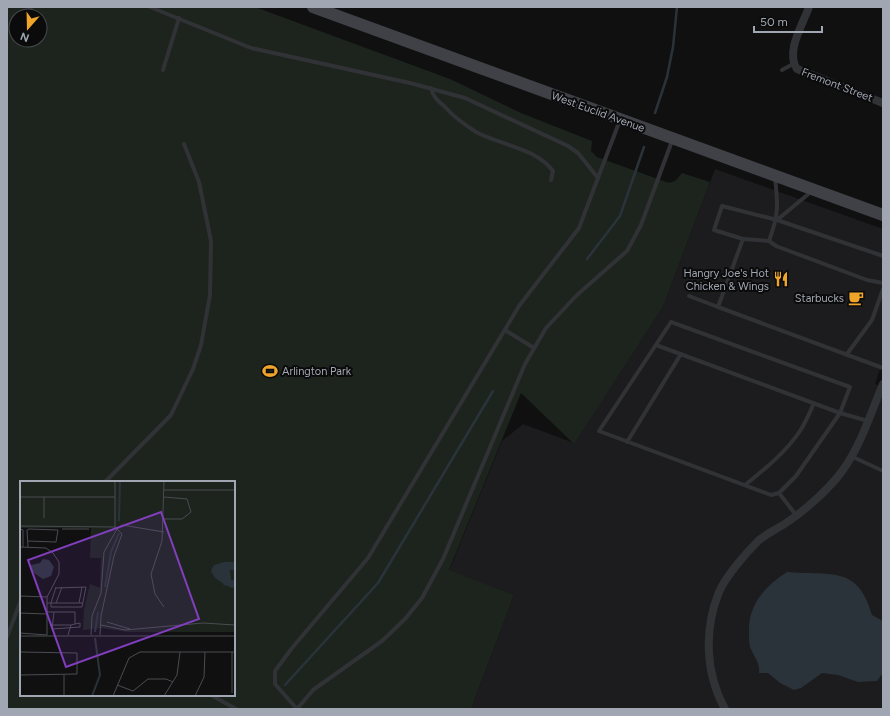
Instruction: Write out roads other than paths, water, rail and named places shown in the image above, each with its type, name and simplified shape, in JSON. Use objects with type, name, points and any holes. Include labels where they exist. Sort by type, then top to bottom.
[{"type":"main road","name":"West Euclid Avenue","points":[[313,7],[883,216]]},
{"type":"street","points":[[793,64],[793,51],[809,7]]},
{"type":"street","name":"Fremont Street","points":[[793,64],[803,73],[883,103]]},
{"type":"street","points":[[725,709],[716,688],[710,668],[708,636],[720,591],[735,568],[759,540],[796,515],[835,480],[853,457],[883,384]]},
{"type":"lane","points":[[150,7],[251,48],[431,88],[465,98],[578,152],[598,178]]},
{"type":"lane","points":[[163,70],[179,18]]},
{"type":"lane","points":[[782,70],[793,64]]},
{"type":"lane","points":[[431,88],[433,96],[477,133],[531,155],[548,164],[552,171],[551,180]]},
{"type":"lane","points":[[620,120],[579,228],[519,306],[470,385],[368,558],[292,648],[276,671],[275,684],[297,709],[313,690],[382,641],[422,598],[443,559],[512,391],[534,348],[546,328],[577,295],[627,251],[641,225],[673,138]]},
{"type":"lane","points":[[106,481],[171,415],[193,369],[207,321],[210,295],[211,241],[199,182],[184,144]]},
{"type":"lane","points":[[769,240],[777,220],[778,202],[775,177]]},
{"type":"lane","points":[[777,220],[813,191]]},
{"type":"lane","points":[[883,256],[777,220],[722,206],[714,230],[743,239],[769,240],[776,246],[867,280],[883,283]]},
{"type":"lane","points":[[718,307],[743,239]]},
{"type":"lane","points":[[847,354],[872,320],[883,289]]},
{"type":"lane","points":[[689,296],[883,368]]},
{"type":"lane","points":[[671,322],[850,387],[840,413],[796,476],[778,493],[770,495],[745,484],[599,432],[671,322]]},
{"type":"lane","points":[[505,330],[534,348]]},
{"type":"lane","points":[[656,345],[840,413],[868,421]]},
{"type":"lane","points":[[627,442],[681,354]]},
{"type":"lane","points":[[745,484],[768,466],[788,446],[801,430],[814,403]]},
{"type":"lane","points":[[853,457],[883,471]]},
{"type":"lane","points":[[778,493],[796,515]]},
{"type":"lane","points":[[7,637],[20,603]]},
{"type":"lane","points":[[213,696],[236,709]]},
{"type":"waterway","points":[[655,113],[667,77],[673,47],[677,7]]},
{"type":"waterway","points":[[587,259],[620,216],[644,147]]},
{"type":"waterway","points":[[285,685],[378,583],[493,391]]},
{"type":"place","name":"Hangry Joe's Hot Chicken & Wings","points":[[781,279]]},
{"type":"place","name":"Starbucks","points":[[856,298]]},
{"type":"place","name":"Arlington Park","points":[[270,371]]}]
